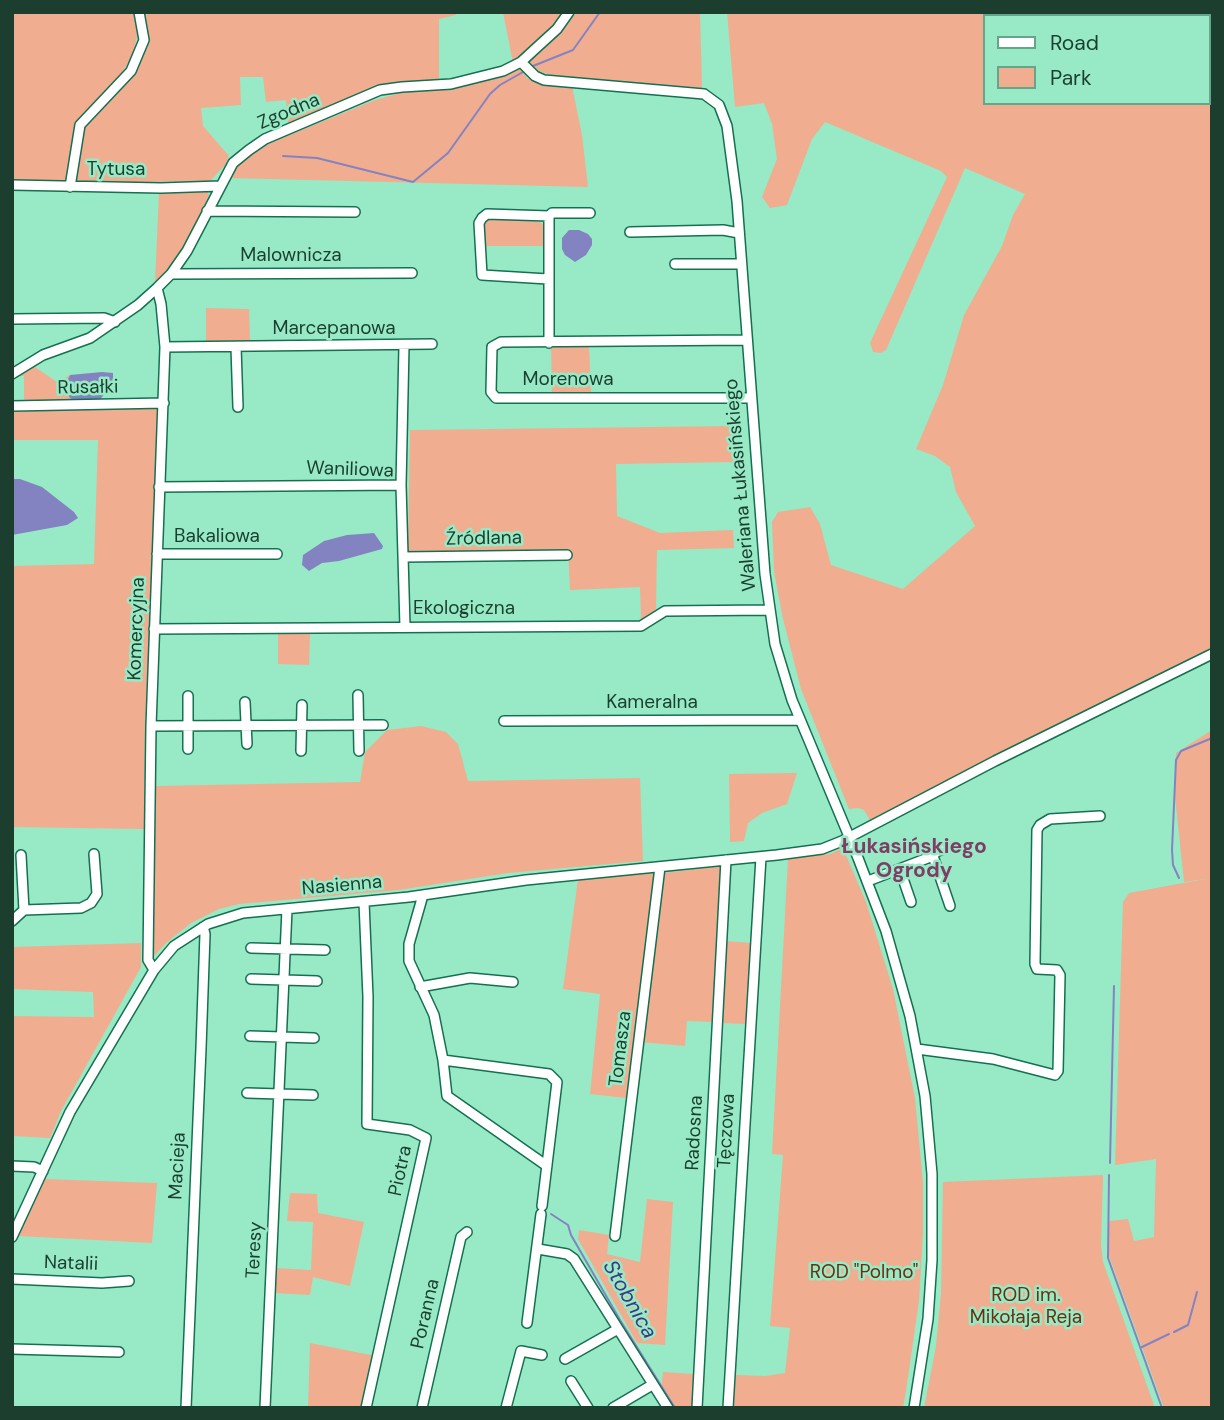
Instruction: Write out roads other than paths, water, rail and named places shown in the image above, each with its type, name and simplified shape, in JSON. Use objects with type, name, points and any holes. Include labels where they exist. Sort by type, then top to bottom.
[{"type":"street","points":[[70,187],[80,125],[131,71],[144,40],[139,12]]},
{"type":"street","name":"Zgodna","points":[[12,374],[32,361],[90,338],[115,322],[157,288],[187,251],[233,163],[265,139],[380,90],[451,84],[503,71],[521,62],[557,29],[569,12]]},
{"type":"street","name":"Waleriana Łukasińskiego","points":[[521,62],[535,76],[544,79],[697,93],[715,99],[722,110],[729,134],[739,233],[769,610],[779,659],[800,720],[854,835],[896,961],[917,1049],[929,1141],[933,1237],[928,1319],[914,1408]]},
{"type":"street","name":"Tytusa","points":[[12,185],[220,186]]},
{"type":"street","points":[[207,211],[355,212]]},
{"type":"street","points":[[548,279],[482,275],[479,223],[487,215],[549,216],[590,213]]},
{"type":"street","name":"Morenowa","points":[[549,216],[549,342]]},
{"type":"street","points":[[630,232],[723,230],[739,233]]},
{"type":"street","points":[[675,264],[740,264]]},
{"type":"street","name":"Malownicza","points":[[171,274],[412,273]]},
{"type":"street","name":"Komercyjna","points":[[154,970],[148,960],[151,726],[164,403],[164,347],[157,288]]},
{"type":"street","points":[[12,319],[104,318],[115,322]]},
{"type":"street","name":"Morenowa","points":[[747,340],[496,343],[492,347],[493,396],[751,398]]},
{"type":"street","name":"Marcepanowa","points":[[164,347],[432,344]]},
{"type":"street","points":[[401,485],[404,346]]},
{"type":"street","points":[[236,347],[238,407]]},
{"type":"street","name":"Rusałki","points":[[12,407],[164,403]]},
{"type":"street","name":"Waniliowa","points":[[159,487],[401,485],[405,627]]},
{"type":"street","name":"Bakaliowa","points":[[157,554],[277,554]]},
{"type":"street","name":"Źródlana","points":[[402,558],[567,555]]},
{"type":"street","name":"Ekologiczna","points":[[154,629],[641,626],[665,611],[769,610]]},
{"type":"street","points":[[854,835],[995,761],[1212,654]]},
{"type":"street","points":[[358,695],[359,751]]},
{"type":"street","points":[[188,696],[188,749]]},
{"type":"street","points":[[245,702],[247,744]]},
{"type":"street","points":[[301,751],[302,705]]},
{"type":"street","name":"Kameralna","points":[[504,722],[800,720]]},
{"type":"street","points":[[151,726],[383,725]]},
{"type":"street","points":[[917,1049],[993,1059],[1055,1075],[1058,1071],[1060,975],[1057,970],[1037,969],[1035,964],[1037,830],[1050,819],[1100,816]]},
{"type":"street","name":"Nasienna","points":[[12,1237],[72,1108],[154,970],[174,946],[203,927],[238,914],[424,895],[526,880],[814,851],[854,835]]},
{"type":"street","points":[[868,881],[933,856],[948,847]]},
{"type":"street","points":[[12,921],[24,910],[81,908],[91,904],[97,894],[94,854]]},
{"type":"street","points":[[21,855],[24,910]]},
{"type":"street","points":[[933,856],[950,906]]},
{"type":"street","name":"Tęczowa","points":[[728,1408],[761,857]]},
{"type":"street","name":"Radosna","points":[[697,1408],[726,860]]},
{"type":"street","name":"Tomasza","points":[[615,1236],[660,867]]},
{"type":"street","points":[[900,870],[911,902]]},
{"type":"street","points":[[424,895],[408,951],[409,961],[436,1022],[447,1096],[547,1166]]},
{"type":"street","name":"Piotra","points":[[364,902],[368,997],[367,1124],[410,1130],[426,1138],[366,1408]]},
{"type":"street","name":"Teresy","points":[[265,1408],[287,909]]},
{"type":"street","name":"Macieja","points":[[186,1408],[201,1048],[205,934],[203,927]]},
{"type":"street","points":[[251,948],[325,950]]},
{"type":"street","points":[[420,987],[470,978],[513,982]]},
{"type":"street","points":[[251,979],[317,981]]},
{"type":"street","points":[[250,1036],[314,1038]]},
{"type":"street","points":[[443,1060],[549,1074],[557,1082],[527,1323]]},
{"type":"street","points":[[247,1093],[313,1095]]},
{"type":"street","points":[[12,1166],[34,1167],[43,1171]]},
{"type":"street","name":"Poranna","points":[[422,1408],[461,1237],[467,1231]]},
{"type":"street","points":[[538,1249],[567,1254],[574,1259],[668,1408]]},
{"type":"street","name":"Natalii","points":[[12,1279],[102,1283],[129,1281]]},
{"type":"street","points":[[565,1359],[618,1329]]},
{"type":"street","points":[[12,1349],[119,1352]]},
{"type":"street","points":[[506,1408],[521,1351],[542,1355]]},
{"type":"street","points":[[571,1381],[588,1408]]},
{"type":"street","points":[[613,1408],[652,1385]]},
{"type":"water","points":[[569,230],[579,230],[592,239],[592,245],[586,255],[575,262],[565,255],[562,249],[562,238]]},
{"type":"water","points":[[113,373],[113,383],[99,401],[78,402],[70,398],[66,391],[70,375]]},
{"type":"water","points":[[12,479],[42,487],[78,518],[67,525],[12,535]]},
{"type":"water","points":[[374,533],[383,546],[382,549],[322,563],[309,571],[302,565],[303,555],[324,541],[347,535]]},
{"type":"waterway","points":[[533,66],[573,50],[600,12]]},
{"type":"waterway","points":[[283,156],[317,158],[413,182],[448,153],[490,94],[523,72]]},
{"type":"waterway","points":[[1179,878],[1173,865],[1172,850],[1176,760],[1181,751],[1212,738]]},
{"type":"waterway","points":[[1110,1163],[1114,986]]},
{"type":"waterway","points":[[1109,1175],[1108,1258],[1162,1408]]},
{"type":"waterway","name":"Stobnica","points":[[551,1214],[568,1225],[571,1235],[620,1320],[675,1408]]},
{"type":"waterway","points":[[1174,1332],[1188,1325],[1197,1292]]},
{"type":"waterway","points":[[1142,1347],[1169,1334]]},
{"type":"district","name":"Łukasińskiego Ogrody","points":[[914,859]]},
{"type":"park label","name":"ROD \"Polmo\"","points":[[864,1273]]},
{"type":"park label","name":"ROD im. Mikołaja Reja","points":[[1026,1307]]}]
